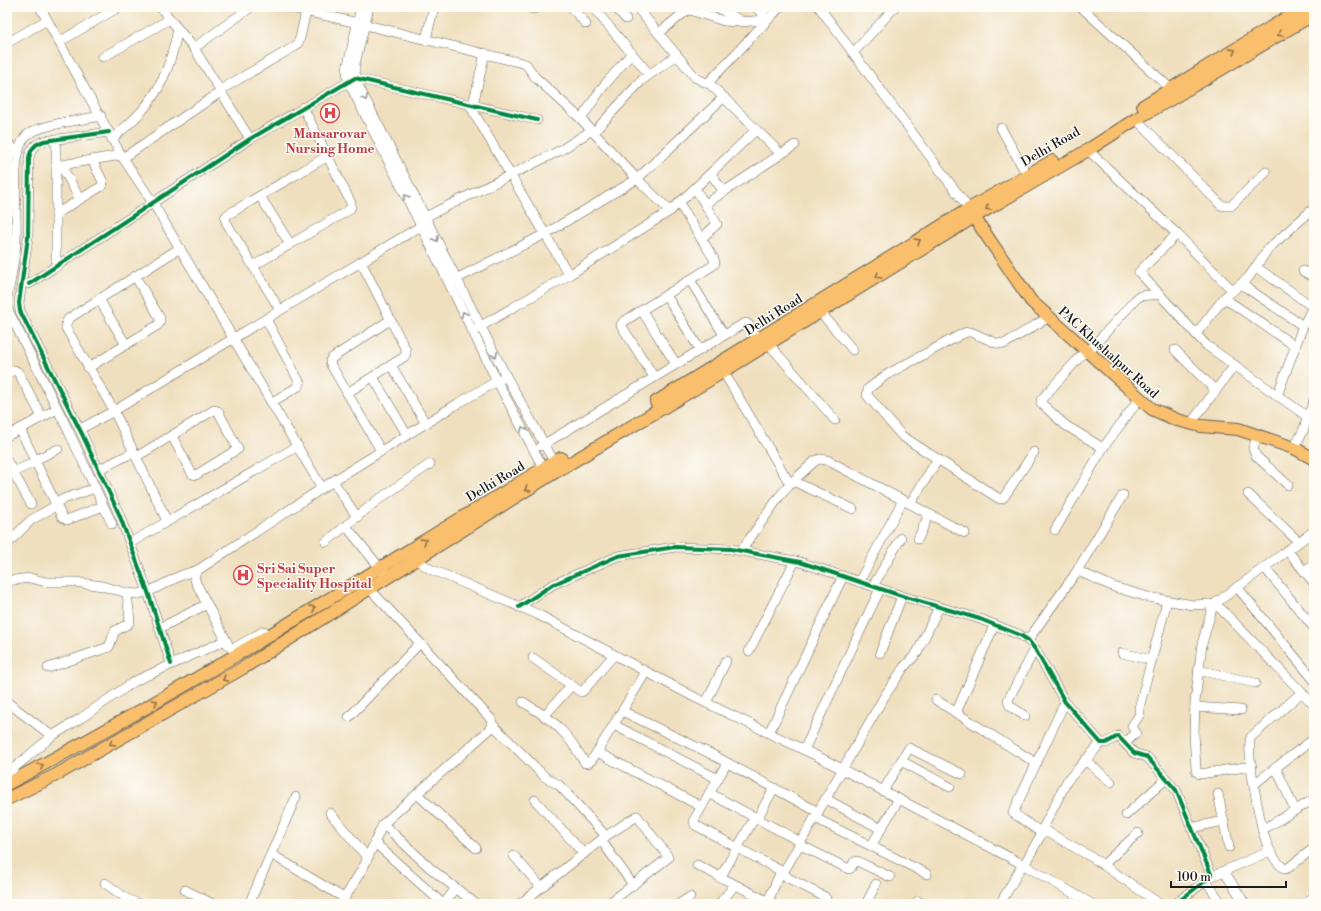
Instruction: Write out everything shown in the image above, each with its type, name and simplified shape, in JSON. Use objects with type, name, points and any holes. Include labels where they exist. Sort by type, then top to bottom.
[{"type":"main road","name":"Delhi Road","points":[[557,466],[649,406],[763,342],[971,213],[1027,175],[1304,7]]},
{"type":"main road","points":[[7,784],[144,709],[361,580],[384,572],[413,555],[545,472],[723,371],[763,342],[820,312],[971,213],[1088,150],[1136,119],[1314,14]]},
{"type":"main road","name":"PAC Khushalpur Road","points":[[971,213],[1031,301],[1152,409],[1176,420],[1200,426],[1238,429],[1294,448],[1314,459]]},
{"type":"main road","points":[[7,799],[62,771],[259,659],[370,589],[384,572]]},
{"type":"street","points":[[59,42],[119,7]]},
{"type":"street","points":[[160,7],[194,48],[250,139]]},
{"type":"street","points":[[194,48],[251,7]]},
{"type":"street","points":[[287,7],[306,9],[526,64],[535,77],[581,119],[637,179],[670,211]]},
{"type":"street","points":[[361,7],[361,23]]},
{"type":"street","points":[[369,7],[361,23],[347,69],[452,281],[477,328],[557,466]]},
{"type":"street","points":[[426,39],[434,7]]},
{"type":"street","points":[[527,7],[533,9],[540,7]]},
{"type":"street","points":[[571,7],[586,24]]},
{"type":"street","points":[[615,7],[626,18]]},
{"type":"street","points":[[716,7],[742,22]]},
{"type":"street","points":[[755,7],[768,20]]},
{"type":"street","points":[[708,83],[780,7]]},
{"type":"street","points":[[819,7],[971,213]]},
{"type":"street","points":[[853,53],[895,7]]},
{"type":"street","points":[[1082,8],[1171,89]]},
{"type":"street","points":[[59,166],[122,156],[221,90],[294,46],[300,38],[306,9]]},
{"type":"street","points":[[639,10],[696,78],[708,83],[781,154]]},
{"type":"street","points":[[659,33],[686,11],[690,10],[724,21],[742,22],[768,20]]},
{"type":"street","points":[[596,11],[649,74]]},
{"type":"street","points":[[7,43],[45,12],[59,42],[122,156],[153,203],[322,488]]},
{"type":"street","points":[[103,57],[170,19]]},
{"type":"street","points":[[11,296],[28,244],[30,154],[32,149],[38,143],[107,127],[146,107],[163,80],[178,29]]},
{"type":"street","points":[[485,53],[471,105],[569,275]]},
{"type":"street","points":[[581,119],[602,88],[632,53]]},
{"type":"street","points":[[78,435],[114,411],[361,262],[423,222],[510,174],[561,150],[593,131],[642,80],[677,55]]},
{"type":"street","points":[[29,284],[250,139],[352,80],[537,120]]},
{"type":"street","points":[[452,281],[545,234],[637,179],[724,98]]},
{"type":"street","points":[[252,266],[349,210],[351,207],[351,202],[303,107]]},
{"type":"street","points":[[1136,119],[1221,205],[1231,206],[1266,172]]},
{"type":"street","points":[[107,127],[39,128],[23,140],[16,166],[16,239],[11,296],[20,311],[78,435],[98,470],[119,514],[130,543],[145,592],[160,628],[171,664]]},
{"type":"street","points":[[1002,128],[1027,175]]},
{"type":"street","points":[[477,328],[569,275],[670,211],[756,130]]},
{"type":"street","points":[[56,139],[59,166],[56,214],[56,267]]},
{"type":"street","points":[[7,141],[18,155]]},
{"type":"street","points":[[705,204],[795,145]]},
{"type":"street","points":[[1088,150],[1177,234],[1232,291]]},
{"type":"street","points":[[280,310],[252,266],[225,218],[227,215],[328,156]]},
{"type":"street","points":[[56,214],[102,186],[103,184],[92,160]]},
{"type":"street","points":[[59,166],[80,200]]},
{"type":"street","points":[[711,174],[724,192]]},
{"type":"street","points":[[695,188],[717,224],[701,239]]},
{"type":"street","points":[[260,196],[290,244]]},
{"type":"street","points":[[654,377],[621,325],[715,263],[714,259],[679,203]]},
{"type":"street","points":[[1196,334],[1224,298],[1249,277],[1272,245],[1314,208]]},
{"type":"street","points":[[1177,234],[1139,272],[1206,344],[1308,417]]},
{"type":"street","points":[[167,521],[114,411],[88,368],[66,328],[66,324],[68,319],[180,248]]},
{"type":"street","points":[[347,393],[404,357],[406,354],[406,350],[361,262]]},
{"type":"street","points":[[1256,267],[1313,306],[1295,346],[1278,396]]},
{"type":"street","points":[[1303,271],[1314,277]]},
{"type":"street","points":[[88,368],[158,325],[160,322],[160,318],[135,276]]},
{"type":"street","points":[[690,280],[724,335]]},
{"type":"street","points":[[1241,284],[1303,326]]},
{"type":"street","points":[[1103,448],[1065,425],[1042,405],[1041,400],[1136,299],[1140,296],[1160,294]]},
{"type":"street","points":[[666,295],[700,350]]},
{"type":"street","points":[[1224,298],[1295,346]]},
{"type":"street","points":[[99,299],[126,345]]},
{"type":"street","points":[[7,308],[57,409],[78,435],[95,488],[112,524]]},
{"type":"street","points":[[642,310],[676,364]]},
{"type":"street","points":[[820,312],[853,350]]},
{"type":"street","points":[[1034,452],[1004,497],[1002,499],[998,498],[902,436],[867,395],[868,389],[886,375],[967,332],[971,332],[996,343],[1004,344],[1049,317]]},
{"type":"street","points":[[266,319],[300,383],[299,386],[272,402]]},
{"type":"street","points":[[381,451],[330,361],[332,358],[390,320]]},
{"type":"street","points":[[534,450],[746,323],[835,420]]},
{"type":"street","points":[[477,328],[497,380],[545,472]]},
{"type":"street","points":[[1174,350],[1216,391]]},
{"type":"street","points":[[391,365],[426,424]]},
{"type":"street","points":[[1191,423],[1235,365]]},
{"type":"street","points":[[7,374],[14,370],[18,372],[42,417]]},
{"type":"street","points":[[723,371],[792,482],[853,509]]},
{"type":"street","points":[[7,581],[26,578],[46,582],[75,582],[102,586],[127,593],[145,592],[182,575],[198,570],[333,481],[457,404],[506,376]]},
{"type":"street","points":[[373,377],[407,435]]},
{"type":"street","points":[[1055,530],[1103,448],[1140,398]]},
{"type":"street","points":[[1294,448],[1303,431],[1314,400]]},
{"type":"street","points":[[7,436],[57,409]]},
{"type":"street","points":[[98,470],[135,455],[172,436],[216,410],[238,449],[194,475],[192,474],[172,436]]},
{"type":"street","points":[[20,429],[62,517],[67,520],[103,506]]},
{"type":"street","points":[[1257,436],[1253,449],[1256,456],[1288,485]]},
{"type":"street","points":[[130,543],[298,446]]},
{"type":"street","points":[[13,472],[58,449]]},
{"type":"street","points":[[742,551],[779,497],[792,482],[815,461],[820,459],[827,460],[965,534]]},
{"type":"street","points":[[859,582],[907,502],[938,459]]},
{"type":"street","points":[[7,461],[31,504]]},
{"type":"street","points":[[326,542],[375,502],[430,464]]},
{"type":"street","points":[[333,481],[357,517]]},
{"type":"street","points":[[7,544],[28,522],[56,503],[95,488]]},
{"type":"street","points":[[1248,494],[1299,542]]},
{"type":"street","points":[[1028,640],[1075,574],[1123,495]]},
{"type":"street","points":[[918,540],[929,514]]},
{"type":"street","points":[[346,526],[384,572]]},
{"type":"street","points":[[1252,766],[1200,774],[1198,772],[1194,733],[1198,670],[1202,644],[1213,605],[1287,550],[1314,532]]},
{"type":"street","points":[[804,750],[876,587],[901,538]]},
{"type":"street","points":[[519,607],[552,585],[618,556],[675,547],[731,549],[795,561],[902,596],[980,619],[994,626],[1020,635],[1028,640],[1035,649],[1065,702],[1101,743]]},
{"type":"street","points":[[1287,550],[1314,583]]},
{"type":"street","points":[[413,555],[430,569],[537,614],[706,703],[843,770],[1024,865],[1092,904]]},
{"type":"street","points":[[749,651],[795,561]]},
{"type":"street","points":[[1304,571],[1314,564]]},
{"type":"street","points":[[1264,567],[1314,628]]},
{"type":"street","points":[[198,570],[194,575],[196,584],[231,648],[236,647],[276,625],[298,618],[306,629]]},
{"type":"street","points":[[1075,574],[1078,572],[1083,573],[1114,587],[1167,601],[1193,605],[1213,605],[1221,609],[1314,705]]},
{"type":"street","points":[[769,733],[843,576]]},
{"type":"street","points":[[361,580],[491,718],[492,724],[544,776],[558,784],[603,838],[633,885]]},
{"type":"street","points":[[1237,587],[1314,680]]},
{"type":"street","points":[[48,668],[109,647],[116,631],[128,624],[130,621],[127,593]]},
{"type":"street","points":[[880,653],[902,596]]},
{"type":"street","points":[[1125,743],[1136,733],[1132,726],[1140,714],[1139,708],[1167,601]]},
{"type":"street","points":[[160,628],[207,604]]},
{"type":"street","points":[[697,865],[771,903],[782,872],[801,843],[884,697],[904,667],[916,653],[939,607]]},
{"type":"street","points":[[956,713],[994,626]]},
{"type":"street","points":[[7,774],[52,736],[135,681],[226,640]]},
{"type":"street","points":[[349,717],[420,644]]},
{"type":"street","points":[[1025,716],[1010,706],[1008,700],[1035,649]]},
{"type":"street","points":[[1122,653],[1152,660]]},
{"type":"street","points":[[533,658],[578,691],[583,691],[614,655]]},
{"type":"street","points":[[706,703],[726,661]]},
{"type":"street","points":[[1198,670],[1255,684]]},
{"type":"street","points":[[522,702],[544,716],[564,732],[585,763],[590,763],[646,672]]},
{"type":"street","points":[[544,716],[571,686]]},
{"type":"street","points":[[1301,692],[1251,737],[1249,745],[1262,830],[1270,851],[1285,869],[1314,848]]},
{"type":"street","points":[[936,700],[1036,763]]},
{"type":"street","points":[[7,702],[52,736]]},
{"type":"street","points":[[1065,702],[1013,813],[1041,832],[1046,831],[1103,865],[1158,903]]},
{"type":"street","points":[[1195,707],[1241,710]]},
{"type":"street","points":[[622,711],[774,788],[871,846],[927,874]]},
{"type":"street","points":[[271,854],[342,901],[367,857],[383,824],[489,730],[492,724]]},
{"type":"street","points":[[614,725],[718,779]]},
{"type":"street","points":[[1000,904],[1024,865],[1063,787],[1101,743],[1106,743],[1118,736],[1134,753],[1147,757],[1176,790],[1211,874],[1208,879]]},
{"type":"street","points":[[1254,784],[1311,741]]},
{"type":"street","points":[[883,791],[908,749],[912,748],[962,774]]},
{"type":"street","points":[[597,752],[702,807]]},
{"type":"street","points":[[1085,760],[1111,782]]},
{"type":"street","points":[[901,761],[950,787]]},
{"type":"street","points":[[727,763],[694,820],[695,825],[782,872],[788,878],[825,897],[825,904]]},
{"type":"street","points":[[1276,768],[1295,810]]},
{"type":"street","points":[[1126,815],[1166,779]]},
{"type":"street","points":[[720,878],[774,788]]},
{"type":"street","points":[[709,793],[849,870],[854,862],[857,861],[890,877]]},
{"type":"street","points":[[417,794],[476,848]]},
{"type":"street","points":[[1218,794],[1229,847]]},
{"type":"street","points":[[249,904],[296,797]]},
{"type":"street","points":[[826,799],[881,829]]},
{"type":"street","points":[[871,846],[899,799]]},
{"type":"street","points":[[1262,830],[1314,799]]},
{"type":"street","points":[[535,800],[584,854]]},
{"type":"street","points":[[330,813],[367,857]]},
{"type":"street","points":[[520,904],[603,838],[637,816],[668,858],[608,904]]},
{"type":"street","points":[[1191,828],[1223,820]]},
{"type":"street","points":[[383,824],[430,868],[476,904]]},
{"type":"street","points":[[1103,865],[1138,833]]},
{"type":"street","points":[[374,842],[443,904],[456,888]]},
{"type":"street","points":[[1175,904],[1208,879],[1270,851]]},
{"type":"street","points":[[514,856],[541,887]]},
{"type":"street","points":[[1224,871],[1245,904]]},
{"type":"street","points":[[1208,879],[1222,904]]},
{"type":"street","points":[[105,883],[127,899],[139,904]]},
{"type":"street","points":[[866,904],[876,884]]},
{"type":"street","points":[[719,904],[735,885]]},
{"type":"street","points":[[185,890],[213,904]]},
{"type":"street","points":[[1304,904],[1314,896]]},
{"type":"street","points":[[679,904],[690,897]]},
{"type":"street","points":[[916,904],[918,901],[923,904]]},
{"type":"cycle path","points":[[29,284],[250,139],[355,78],[537,120]]},
{"type":"cycle path","points":[[109,132],[44,141],[32,149],[29,158],[28,237],[19,303],[20,311],[82,434],[119,514],[148,592],[171,664]]},
{"type":"cycle path","points":[[519,607],[552,585],[618,556],[675,547],[731,549],[800,562],[902,596],[980,619],[1020,635],[1028,640],[1035,649],[1065,702],[1101,743],[1106,743],[1118,736],[1134,753],[1147,757],[1176,790],[1211,874],[1209,878],[1175,904]]},
{"type":"place","name":"Mansarovar Nursing Home","points":[[330,113]]},
{"type":"place","name":"Sri Sai Super Speciality Hospital","points":[[243,575]]}]
